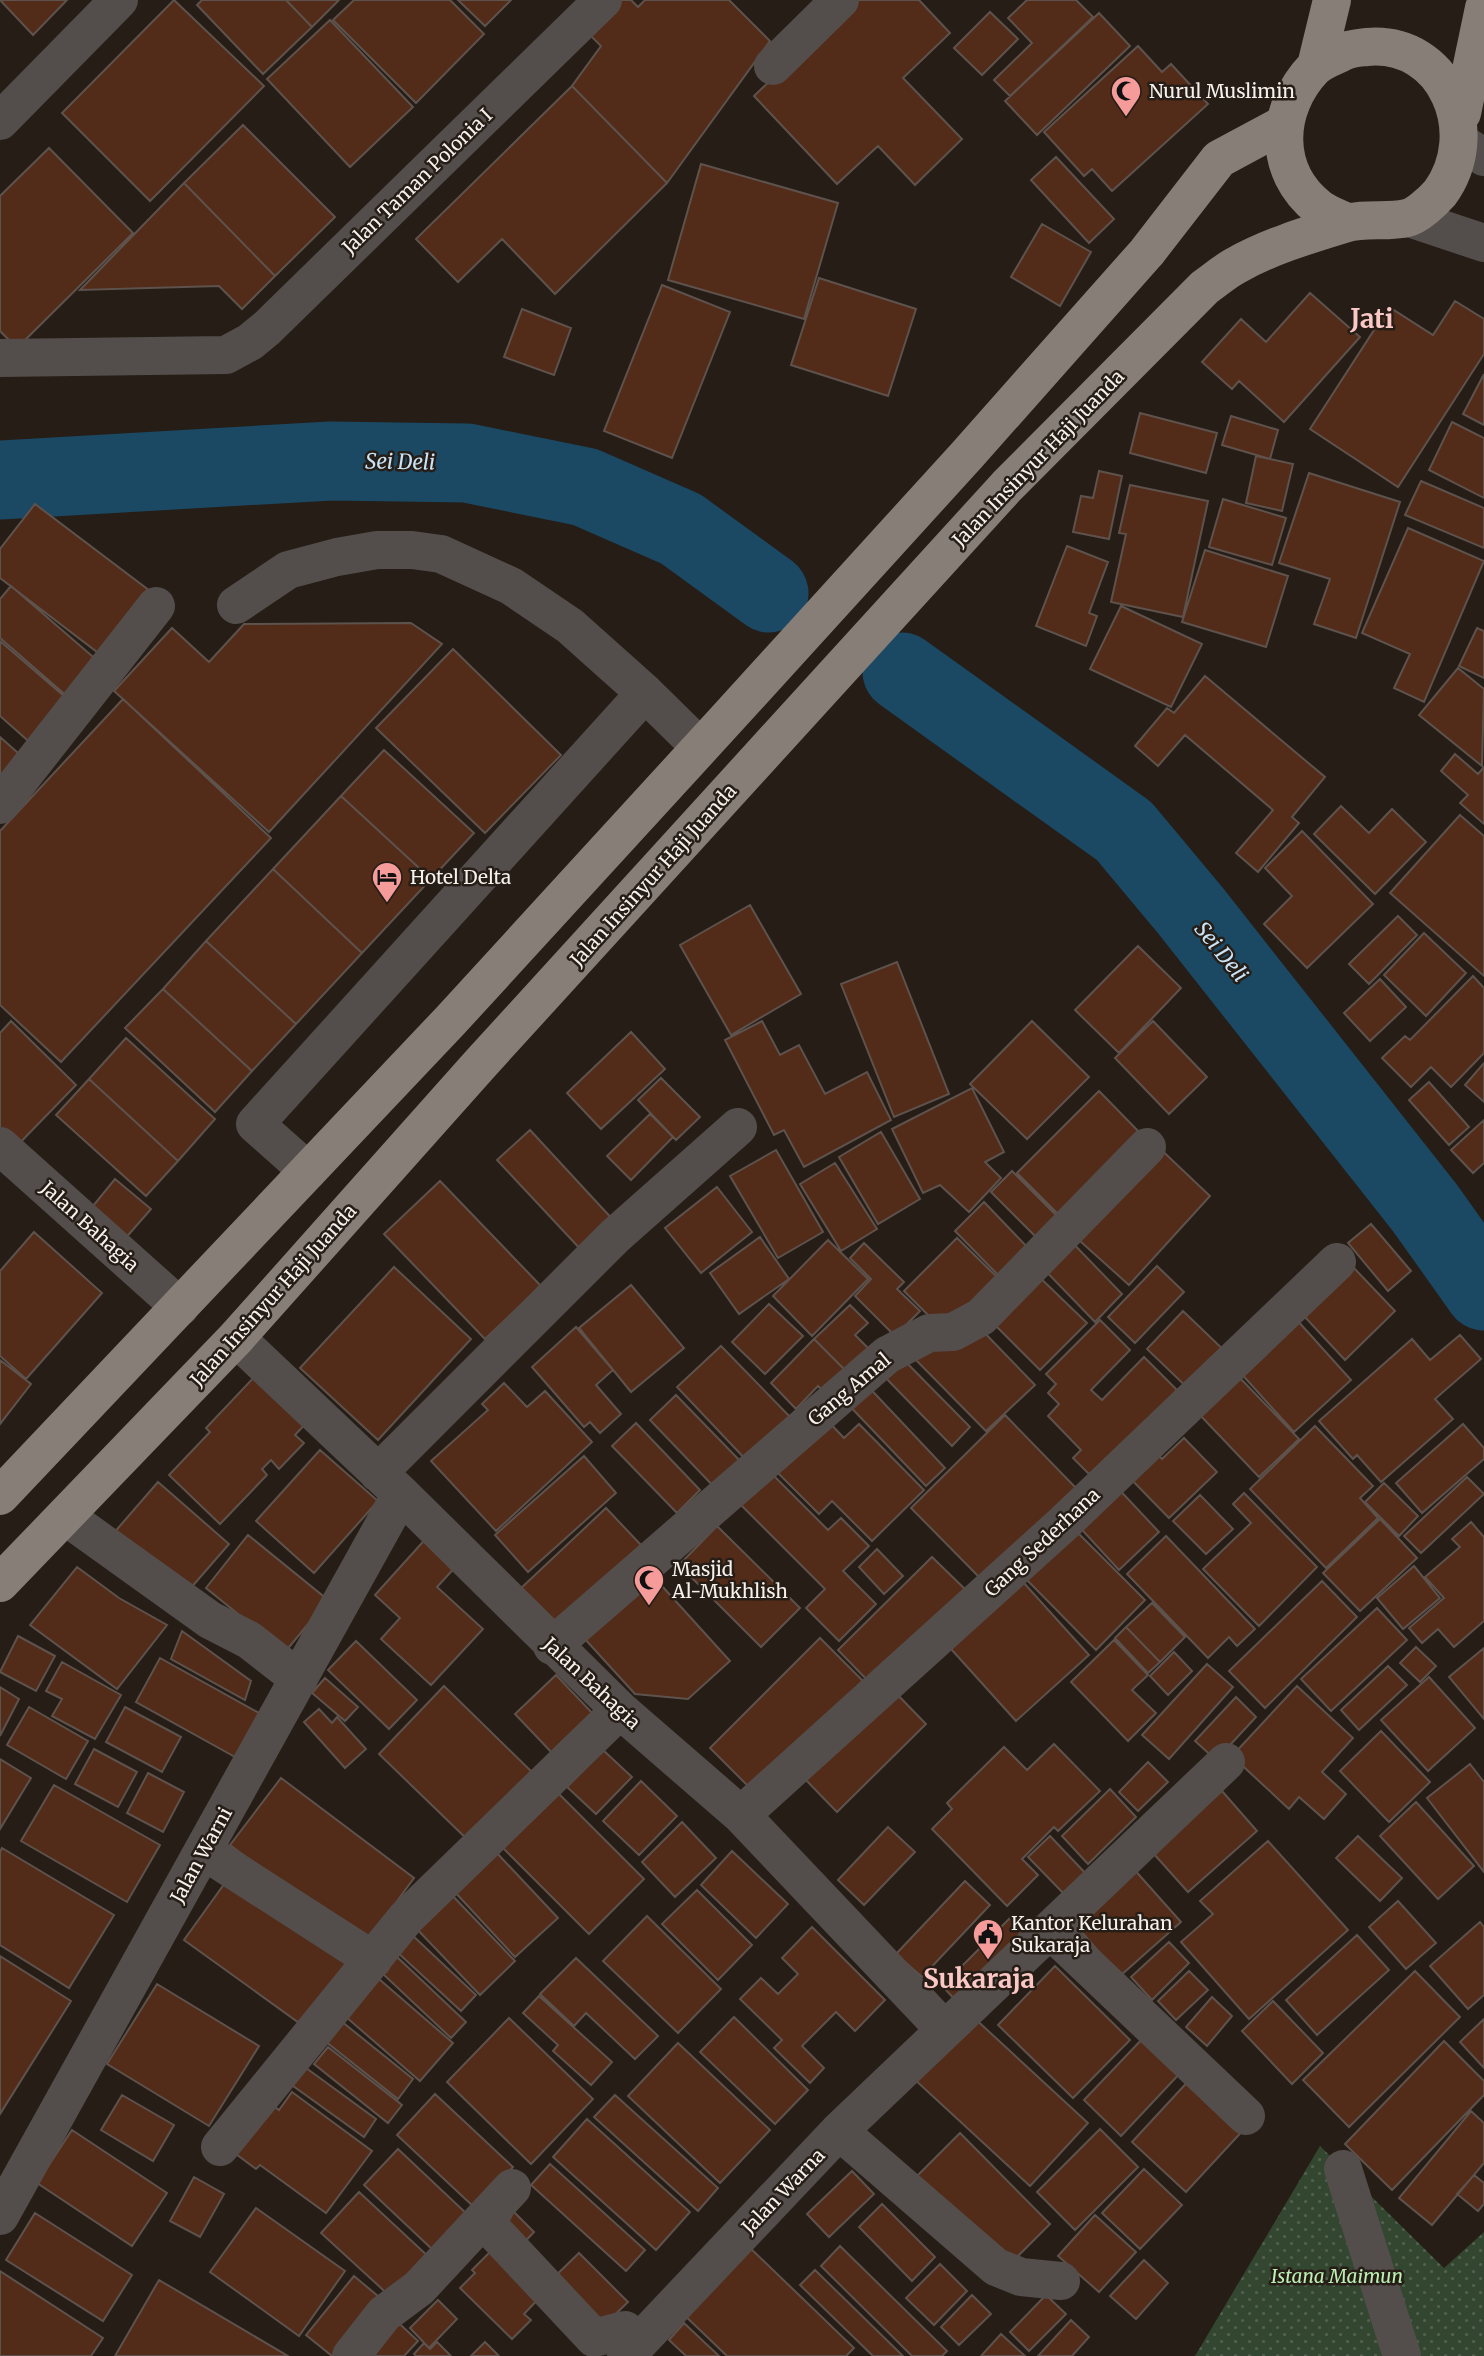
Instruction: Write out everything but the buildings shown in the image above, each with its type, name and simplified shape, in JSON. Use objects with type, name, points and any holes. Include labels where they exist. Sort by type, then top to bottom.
[{"type":"main road","points":[[1316,66],[1332,0]]},
{"type":"main road","points":[[1470,138],[1446,81],[1419,57],[1384,46],[1348,49],[1316,66],[1295,92],[1284,124],[1285,155],[1297,185],[1320,208],[1347,222],[1409,218],[1439,194],[1455,174],[1470,138],[1484,8]]},
{"type":"main road","points":[[5,1484],[180,1307],[450,1021],[967,455],[1147,252],[1219,159],[1284,124]]},
{"type":"main road","name":"Jalan Insinyur Haji Juanda","points":[[0,1583],[236,1338],[481,1063],[1007,486],[1205,287],[1236,265],[1347,222]]},
{"type":"street","points":[[0,121],[119,0]]},
{"type":"street","name":"Jalan Taman Polonia I","points":[[0,358],[226,355],[250,342],[603,0]]},
{"type":"street","points":[[773,66],[840,0]]},
{"type":"street","points":[[1409,218],[1484,243]]},
{"type":"street","points":[[236,605],[288,570],[337,557],[377,550],[412,550],[440,554],[521,593],[570,626],[645,693],[712,735]]},
{"type":"street","points":[[0,805],[156,606]]},
{"type":"street","points":[[308,1171],[256,1124],[645,693]]},
{"type":"street","name":"Jalan Warni","points":[[0,2216],[299,1679],[390,1484],[615,1236],[738,1127]]},
{"type":"street","name":"Jalan Bahagia","points":[[0,1146],[180,1307]]},
{"type":"street","name":"Gang Amal","points":[[552,1646],[887,1355],[929,1333],[954,1332],[981,1317],[1147,1147]]},
{"type":"street","name":"Gang Sederhana","points":[[741,1815],[1064,1523],[1337,1262]]},
{"type":"street","name":"Jalan Bahagia","points":[[236,1338],[390,1484],[552,1646],[620,1710],[741,1815],[945,2030]]},
{"type":"street","points":[[65,1516],[210,1620],[248,1640],[299,1679]]},
{"type":"street","points":[[220,2147],[406,1918],[620,1710]]},
{"type":"street","name":"Jalan Warna","points":[[632,2349],[839,2132],[1226,1762]]},
{"type":"street","points":[[204,1851],[373,1960]]},
{"type":"street","points":[[1050,1930],[1246,2116]]},
{"type":"street","points":[[839,2132],[996,2267],[1021,2277],[1061,2281]]},
{"type":"street","points":[[1343,2169],[1402,2356]]},
{"type":"street","points":[[351,2356],[384,2314],[419,2288],[505,2197],[486,2224],[594,2339],[625,2330],[632,2349]]},
{"type":"green space","name":"Istana Maimun","points":[[1320,2146],[1444,2268],[1484,2232],[1484,2356],[1195,2356]]},
{"type":"waterway","name":"Sei Deli","points":[[0,480],[331,461],[467,463],[585,487],[681,529],[769,593]]},
{"type":"waterway","name":"Sei Deli","points":[[902,672],[1124,831],[1190,910],[1425,1208],[1484,1291]]},
{"type":"place","name":"Nurul Muslimin","points":[[1126,118]]},
{"type":"place","name":"Hotel Delta","points":[[387,904]]},
{"type":"place","name":"Masjid Al-Mukhlish","points":[[649,1607]]},
{"type":"place","name":"Kantor Kelurahan Sukaraja","points":[[988,1961]]},
{"type":"district","name":"Jati","points":[[1372,319]]},
{"type":"district","name":"Sukaraja","points":[[979,1979]]}]
